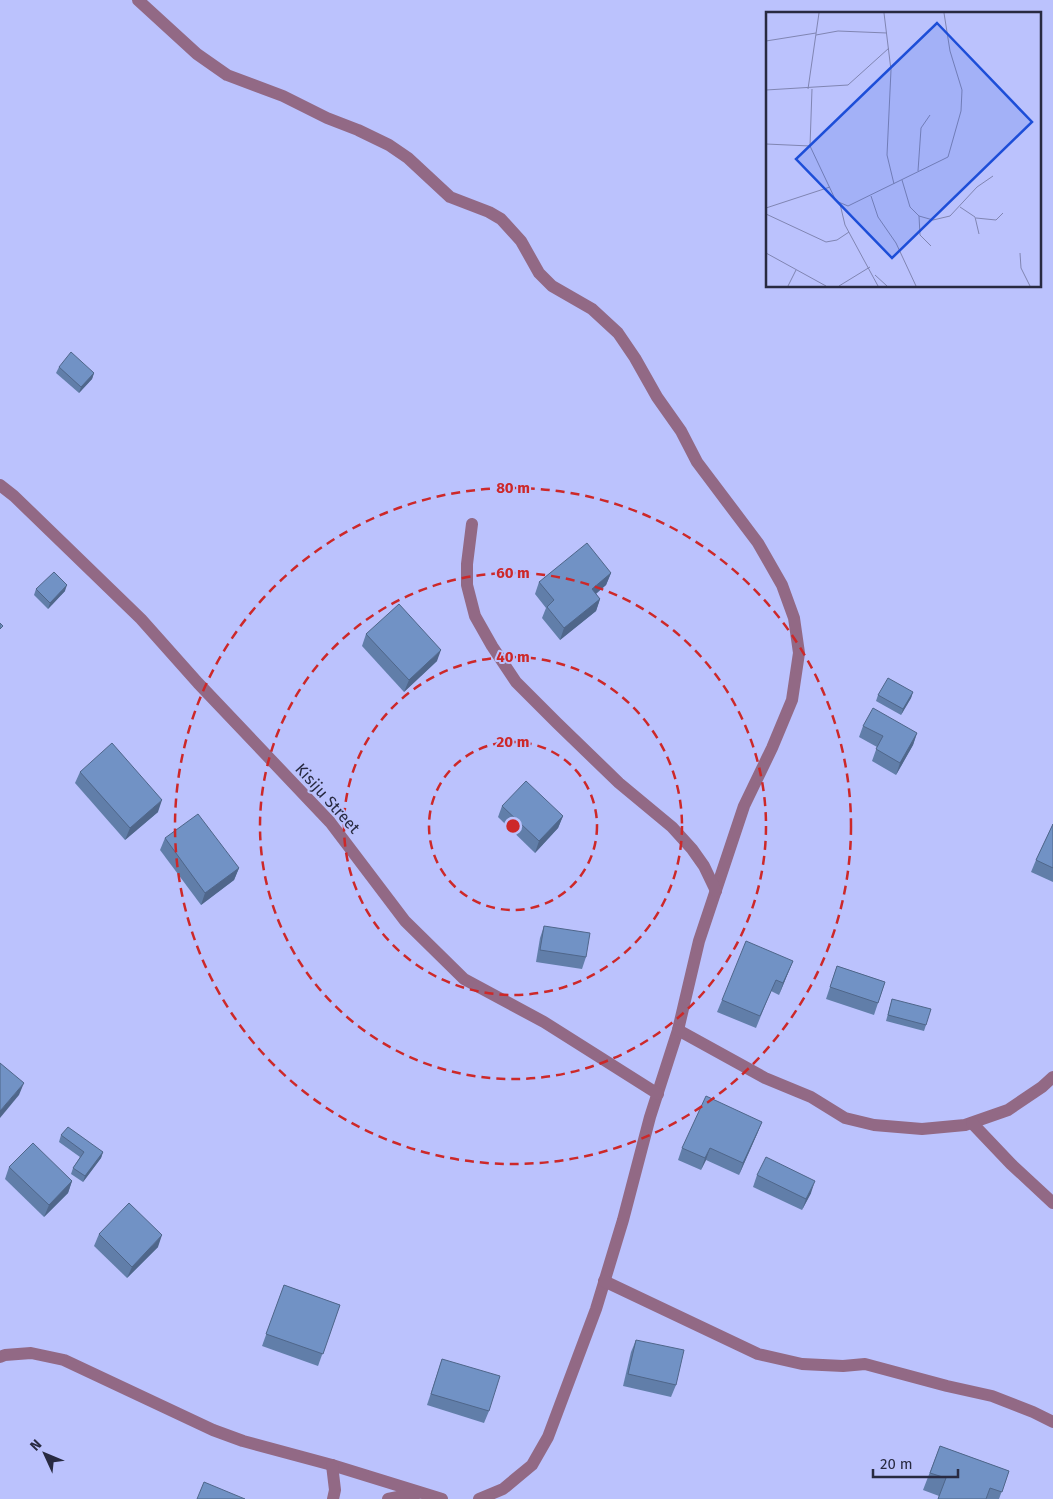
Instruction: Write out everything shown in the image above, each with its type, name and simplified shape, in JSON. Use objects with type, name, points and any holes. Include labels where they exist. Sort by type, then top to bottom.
[{"type":"street","points":[[138,0],[197,54],[227,75],[283,96],[327,118],[389,145],[408,158],[450,197],[489,212],[501,219],[521,242],[539,273],[552,286],[592,309],[618,333],[635,358],[657,397],[681,431],[698,462],[758,543],[782,586],[794,618],[799,653],[792,700],[772,748],[744,806],[699,940],[678,1030],[604,1281],[548,1438],[532,1465],[503,1489],[479,1499]]},
{"type":"street","name":"Kisiju Street","points":[[0,485],[14,496],[141,619],[198,683],[330,822],[406,921],[464,979],[544,1022],[658,1094]]},
{"type":"street","points":[[472,524],[467,564],[467,585],[475,616],[492,646],[516,682],[619,783],[672,827],[692,849],[704,866],[716,891]]},
{"type":"street","points":[[678,1030],[766,1078],[811,1098],[845,1118],[874,1125],[922,1130],[972,1123],[1008,1110],[1042,1088],[1053,1077]]},
{"type":"street","points":[[972,1123],[1053,1203]]},
{"type":"street","points":[[604,1281],[758,1354],[802,1364],[844,1366],[865,1364],[992,1396],[1053,1422]]},
{"type":"street","points":[[2,1353],[31,1353],[64,1360],[212,1430],[442,1499]]},
{"type":"street","points":[[332,1465],[335,1490],[333,1499]]},
{"type":"street","points":[[388,1499],[418,1492]]},
{"type":"building","points":[[71,352],[94,373],[81,387],[59,367]]},
{"type":"building","points":[[587,543],[611,573],[592,589],[600,599],[564,628],[547,607],[554,600],[539,582]]},
{"type":"building","points":[[54,572],[67,585],[50,603],[36,589]]},
{"type":"building","points":[[399,604],[441,650],[409,680],[366,634]]},
{"type":"building","points":[[888,678],[913,692],[903,709],[878,695]]},
{"type":"building","points":[[873,708],[917,733],[900,763],[876,749],[883,736],[863,726]]},
{"type":"building","points":[[112,743],[162,800],[130,828],[80,772]]},
{"type":"building","points":[[526,781],[563,816],[539,841],[502,806]]},
{"type":"building","points":[[198,814],[239,868],[205,893],[165,838]]},
{"type":"building","points":[[1053,824],[1053,868],[1036,860]]},
{"type":"building","points":[[544,926],[590,933],[586,957],[540,950]]},
{"type":"building","points":[[746,941],[793,961],[783,983],[776,980],[760,1016],[722,1000]]},
{"type":"building","points":[[837,966],[885,982],[878,1003],[830,987]]},
{"type":"building","points":[[892,999],[931,1009],[926,1025],[888,1015]]},
{"type":"building","points":[[0,1063],[24,1083],[0,1111]]},
{"type":"building","points":[[706,1096],[762,1122],[743,1163],[710,1148],[705,1158],[682,1148]]},
{"type":"building","points":[[68,1127],[103,1152],[85,1176],[73,1168],[84,1152],[61,1135]]},
{"type":"building","points":[[33,1143],[72,1181],[49,1205],[9,1167]]},
{"type":"building","points":[[766,1157],[815,1181],[806,1199],[757,1175]]},
{"type":"building","points":[[129,1203],[162,1235],[132,1267],[99,1234]]},
{"type":"building","points":[[284,1285],[340,1305],[323,1354],[266,1334]]},
{"type":"building","points":[[636,1340],[684,1350],[676,1385],[628,1374]]},
{"type":"building","points":[[442,1359],[500,1376],[489,1411],[431,1394]]},
{"type":"building","points":[[940,1446],[1009,1471],[1002,1492],[990,1488],[986,1499],[938,1499],[946,1478],[930,1473]]},
{"type":"building","points":[[204,1482],[245,1499],[197,1499]]}]
